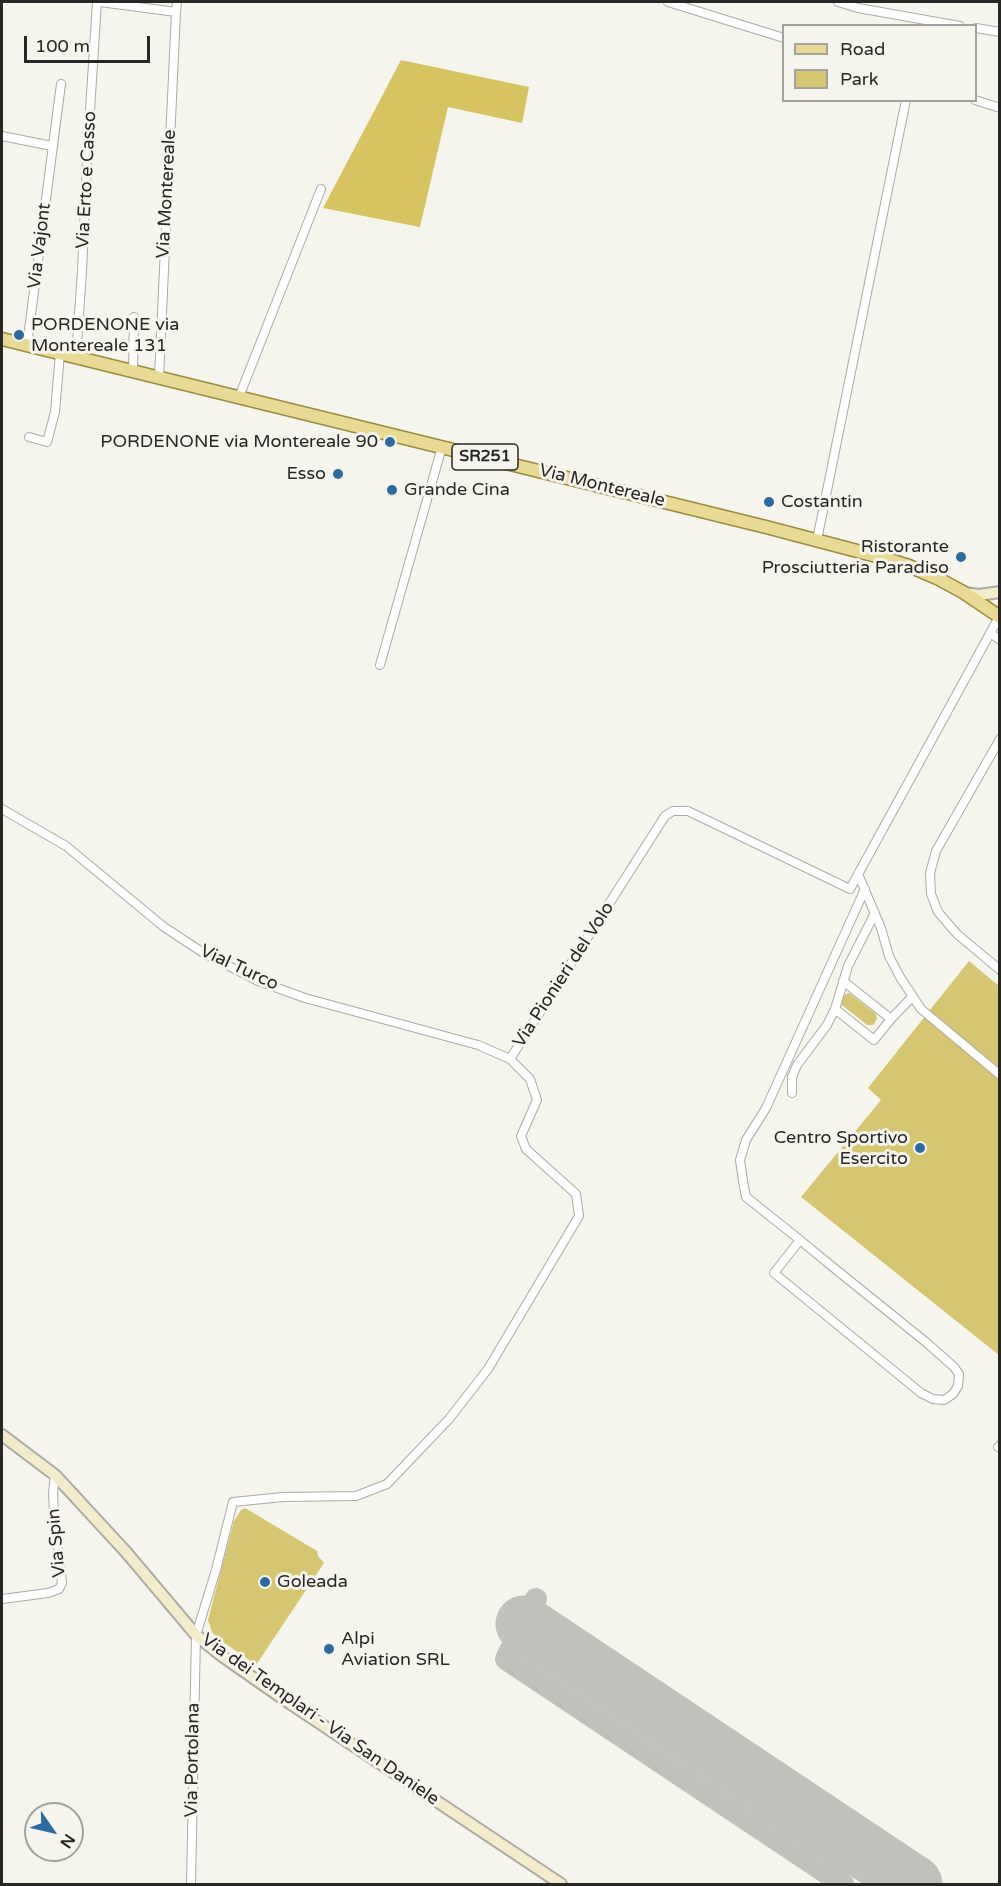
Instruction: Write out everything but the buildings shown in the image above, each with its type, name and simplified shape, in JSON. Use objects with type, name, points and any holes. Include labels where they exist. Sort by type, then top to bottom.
[{"type":"main road","name":"Via Montereale","points":[[2,339],[818,540],[909,566],[963,592],[999,617]]},
{"type":"street","points":[[99,2],[176,12]]},
{"type":"street","name":"Via Erto e Casso","points":[[76,358],[88,141],[99,2]]},
{"type":"street","name":"Via Montereale","points":[[159,377],[177,2]]},
{"type":"street","points":[[668,2],[782,38]]},
{"type":"street","points":[[838,2],[858,8],[949,24]]},
{"type":"street","points":[[977,28],[999,32]]},
{"type":"street","name":"Via Vajont","points":[[27,345],[61,84]]},
{"type":"street","points":[[977,101],[999,108]]},
{"type":"street","points":[[818,540],[906,102]]},
{"type":"street","points":[[2,136],[52,146]]},
{"type":"street","points":[[239,397],[321,189]]},
{"type":"street","points":[[133,371],[134,317]]},
{"type":"street","points":[[29,437],[47,442],[55,412],[60,353]]},
{"type":"street","points":[[380,666],[442,447]]},
{"type":"street","points":[[963,592],[979,595],[999,592]]},
{"type":"street","points":[[999,612],[999,617],[858,874],[875,913],[889,956],[912,997],[936,1023],[999,1075]]},
{"type":"street","points":[[990,633],[999,640]]},
{"type":"street","points":[[999,738],[936,851],[930,873],[931,894],[938,912],[957,934],[999,970]]},
{"type":"street","points":[[989,758],[999,753]]},
{"type":"street","name":"Vial Turco","points":[[2,809],[66,846],[164,927],[202,952],[258,981],[305,998],[478,1045],[510,1059]]},
{"type":"street","name":"Via Pionieri del Volo","points":[[196,1635],[216,1570],[233,1502],[283,1497],[356,1496],[387,1484],[449,1419],[488,1369],[579,1216],[576,1194],[526,1149],[521,1136],[537,1100],[530,1079],[510,1059],[665,816],[673,811],[688,811],[850,889],[858,874]]},
{"type":"street","points":[[800,1240],[774,1273],[921,1393],[933,1399],[944,1400],[953,1394],[958,1386],[959,1374],[954,1366],[800,1240],[746,1197],[740,1160],[746,1140],[766,1108],[865,889]]},
{"type":"street","points":[[792,1094],[792,1077],[797,1065],[827,1025],[835,1009],[848,966],[875,913]]},
{"type":"street","points":[[843,981],[891,1019]]},
{"type":"street","points":[[835,1009],[874,1040],[912,997]]},
{"type":"street","name":"Via dei Templari - Via San Daniele","points":[[2,1435],[55,1475],[126,1552],[196,1635],[222,1656],[561,1884]]},
{"type":"street","name":"Via Spin","points":[[2,1599],[48,1593],[59,1589],[62,1583],[54,1513],[55,1475]]},
{"type":"street","name":"Via Portolana","points":[[191,1884],[196,1635]]},
{"type":"green space","name":"Centro Sportivo Esercito","points":[[969,961],[999,986],[999,1355],[801,1197],[881,1100],[868,1088]]},
{"type":"green space","points":[[849,993],[876,1014],[877,1019],[873,1025],[867,1025],[842,1005],[842,996]]},
{"type":"green space","name":"Goleada","points":[[245,1508],[317,1551],[324,1563],[256,1665],[216,1637],[208,1620],[234,1521]]},
{"type":"shaded area","points":[[401,60],[529,87],[522,123],[448,107],[420,227],[323,208]]},
{"type":"taxiway","points":[[536,1599],[506,1659],[843,1884]]},
{"type":"runway","points":[[524,1624],[914,1884]]},
{"type":"place","name":"PORDENONE via Montereale 131","points":[[19,335]]},
{"type":"place","name":"PORDENONE via Montereale 90","points":[[390,442]]},
{"type":"place","name":"Esso","points":[[338,474]]},
{"type":"place","name":"Grande Cina","points":[[392,490]]},
{"type":"place","name":"Costantin","points":[[769,502]]},
{"type":"place","name":"Ristorante Prosciutteria Paradiso","points":[[961,557]]},
{"type":"place","name":"Centro Sportivo Esercito","points":[[920,1148]]},
{"type":"place","name":"Goleada","points":[[265,1582]]},
{"type":"place","name":"Alpi Aviation SRL","points":[[329,1649]]}]
